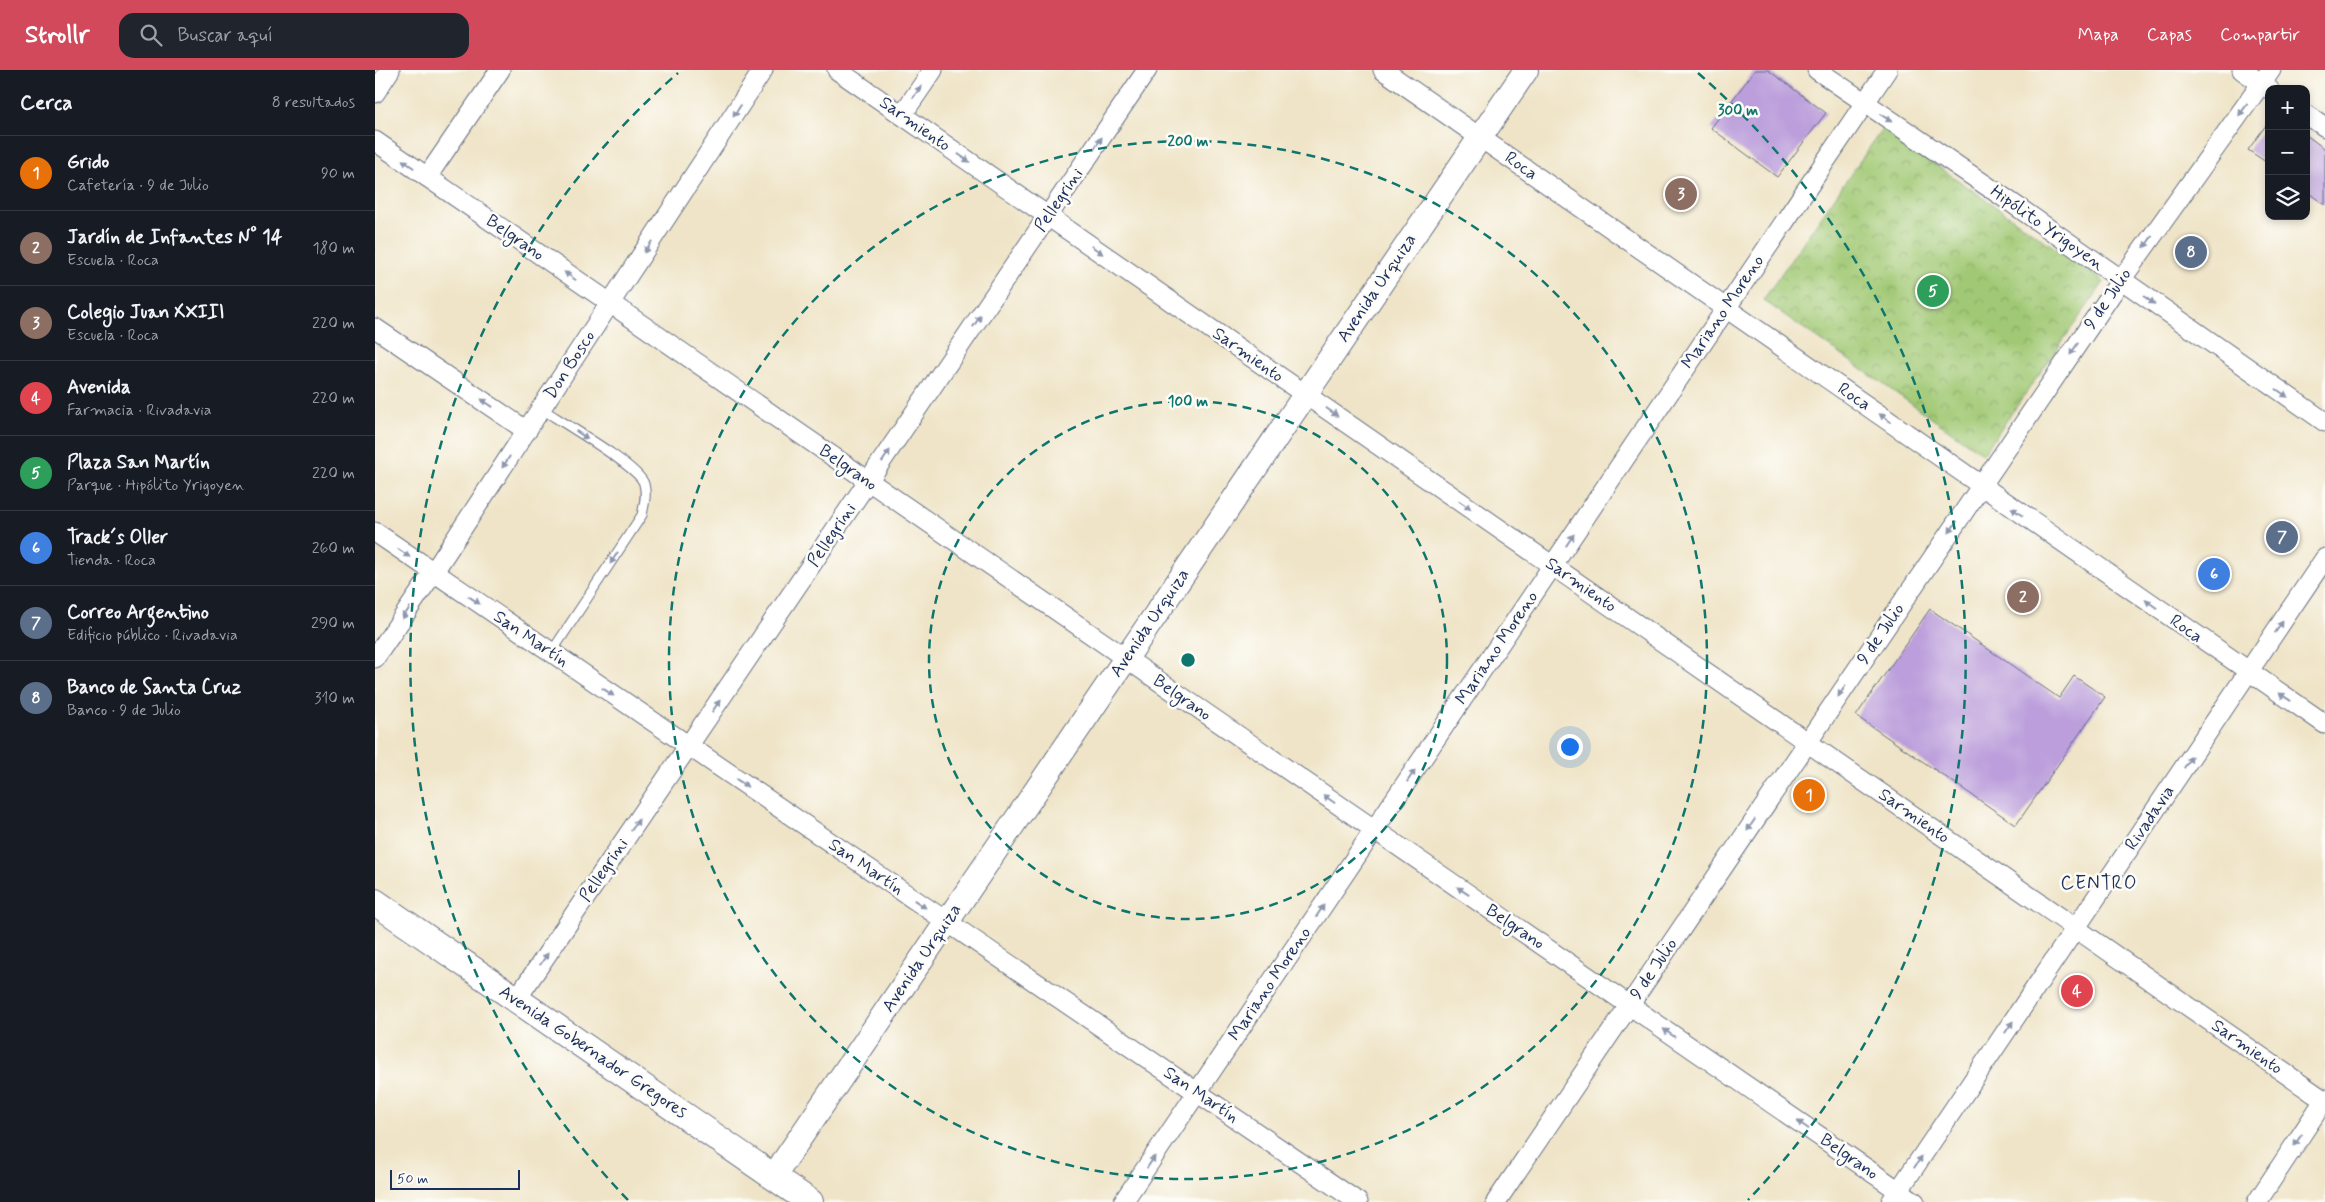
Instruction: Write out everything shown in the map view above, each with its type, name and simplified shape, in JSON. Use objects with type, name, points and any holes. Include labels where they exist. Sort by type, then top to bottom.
[{"type":"main road","name":"Avenida Gobernador Gregores","points":[[375,902],[811,1202]]},
{"type":"street","points":[[375,92],[390,70]]},
{"type":"street","points":[[427,177],[500,70]]},
{"type":"street","name":"Don Bosco","points":[[375,658],[542,409],[763,70]]},
{"type":"street","name":"Sarmiento","points":[[837,70],[2325,1100]]},
{"type":"street","points":[[902,115],[933,70]]},
{"type":"street","name":"Pellegrini","points":[[516,1000],[1147,70]]},
{"type":"street","name":"Roca","points":[[1383,70],[2325,724]]},
{"type":"street","name":"Avenida Urquiza","points":[[774,1176],[1526,70]]},
{"type":"street","name":"Hipólito Yrigoyen","points":[[1817,70],[2325,422]]},
{"type":"street","name":"Mariano Moreno","points":[[1123,1202],[1887,70]]},
{"type":"street","points":[[2242,70],[2267,81]]},
{"type":"street","name":"9 de Julio","points":[[1496,1202],[2121,280],[2267,81]]},
{"type":"street","points":[[2310,117],[2325,127]]},
{"type":"street","name":"Belgrano","points":[[375,141],[1629,1005],[1895,1196],[1915,1202]]},
{"type":"street","points":[[375,328],[527,431]]},
{"type":"street","name":"San Martín","points":[[375,532],[1358,1202]]},
{"type":"street","name":"Rivadavia","points":[[1895,1196],[2325,558]]},
{"type":"street","points":[[2257,1202],[2325,1100]]},
{"type":"lane","points":[[542,409],[627,465],[644,483],[645,500],[642,515],[551,653]]},
{"type":"green space","points":[[1883,128],[2104,282],[1983,454],[1763,300]]},
{"type":"building","points":[[1755,70],[1768,70],[1826,113],[1777,177],[1711,128]]},
{"type":"building","points":[[2265,127],[2265,161],[2248,150]]},
{"type":"building","points":[[2310,138],[2325,149],[2325,205],[2310,194]]},
{"type":"building","points":[[1930,609],[2059,698],[2074,676],[2105,697],[2016,825],[1856,716]]},
{"type":"place","name":"Colegio Juan XXIII","points":[[1681,194]]},
{"type":"place","name":"Banco de Santa Cruz","points":[[2191,252]]},
{"type":"place","name":"Plaza San Martín","points":[[1933,291]]},
{"type":"place","name":"Correo Argentino","points":[[2282,537]]},
{"type":"place","name":"Track´s Oller","points":[[2214,574]]},
{"type":"place","name":"Jardín de Infantes N° 14","points":[[2023,597]]},
{"type":"place","name":"Grido","points":[[1809,795]]},
{"type":"place","name":"Avenida","points":[[2077,991]]},
{"type":"district","name":"CENTRO","points":[[2099,883]]}]
